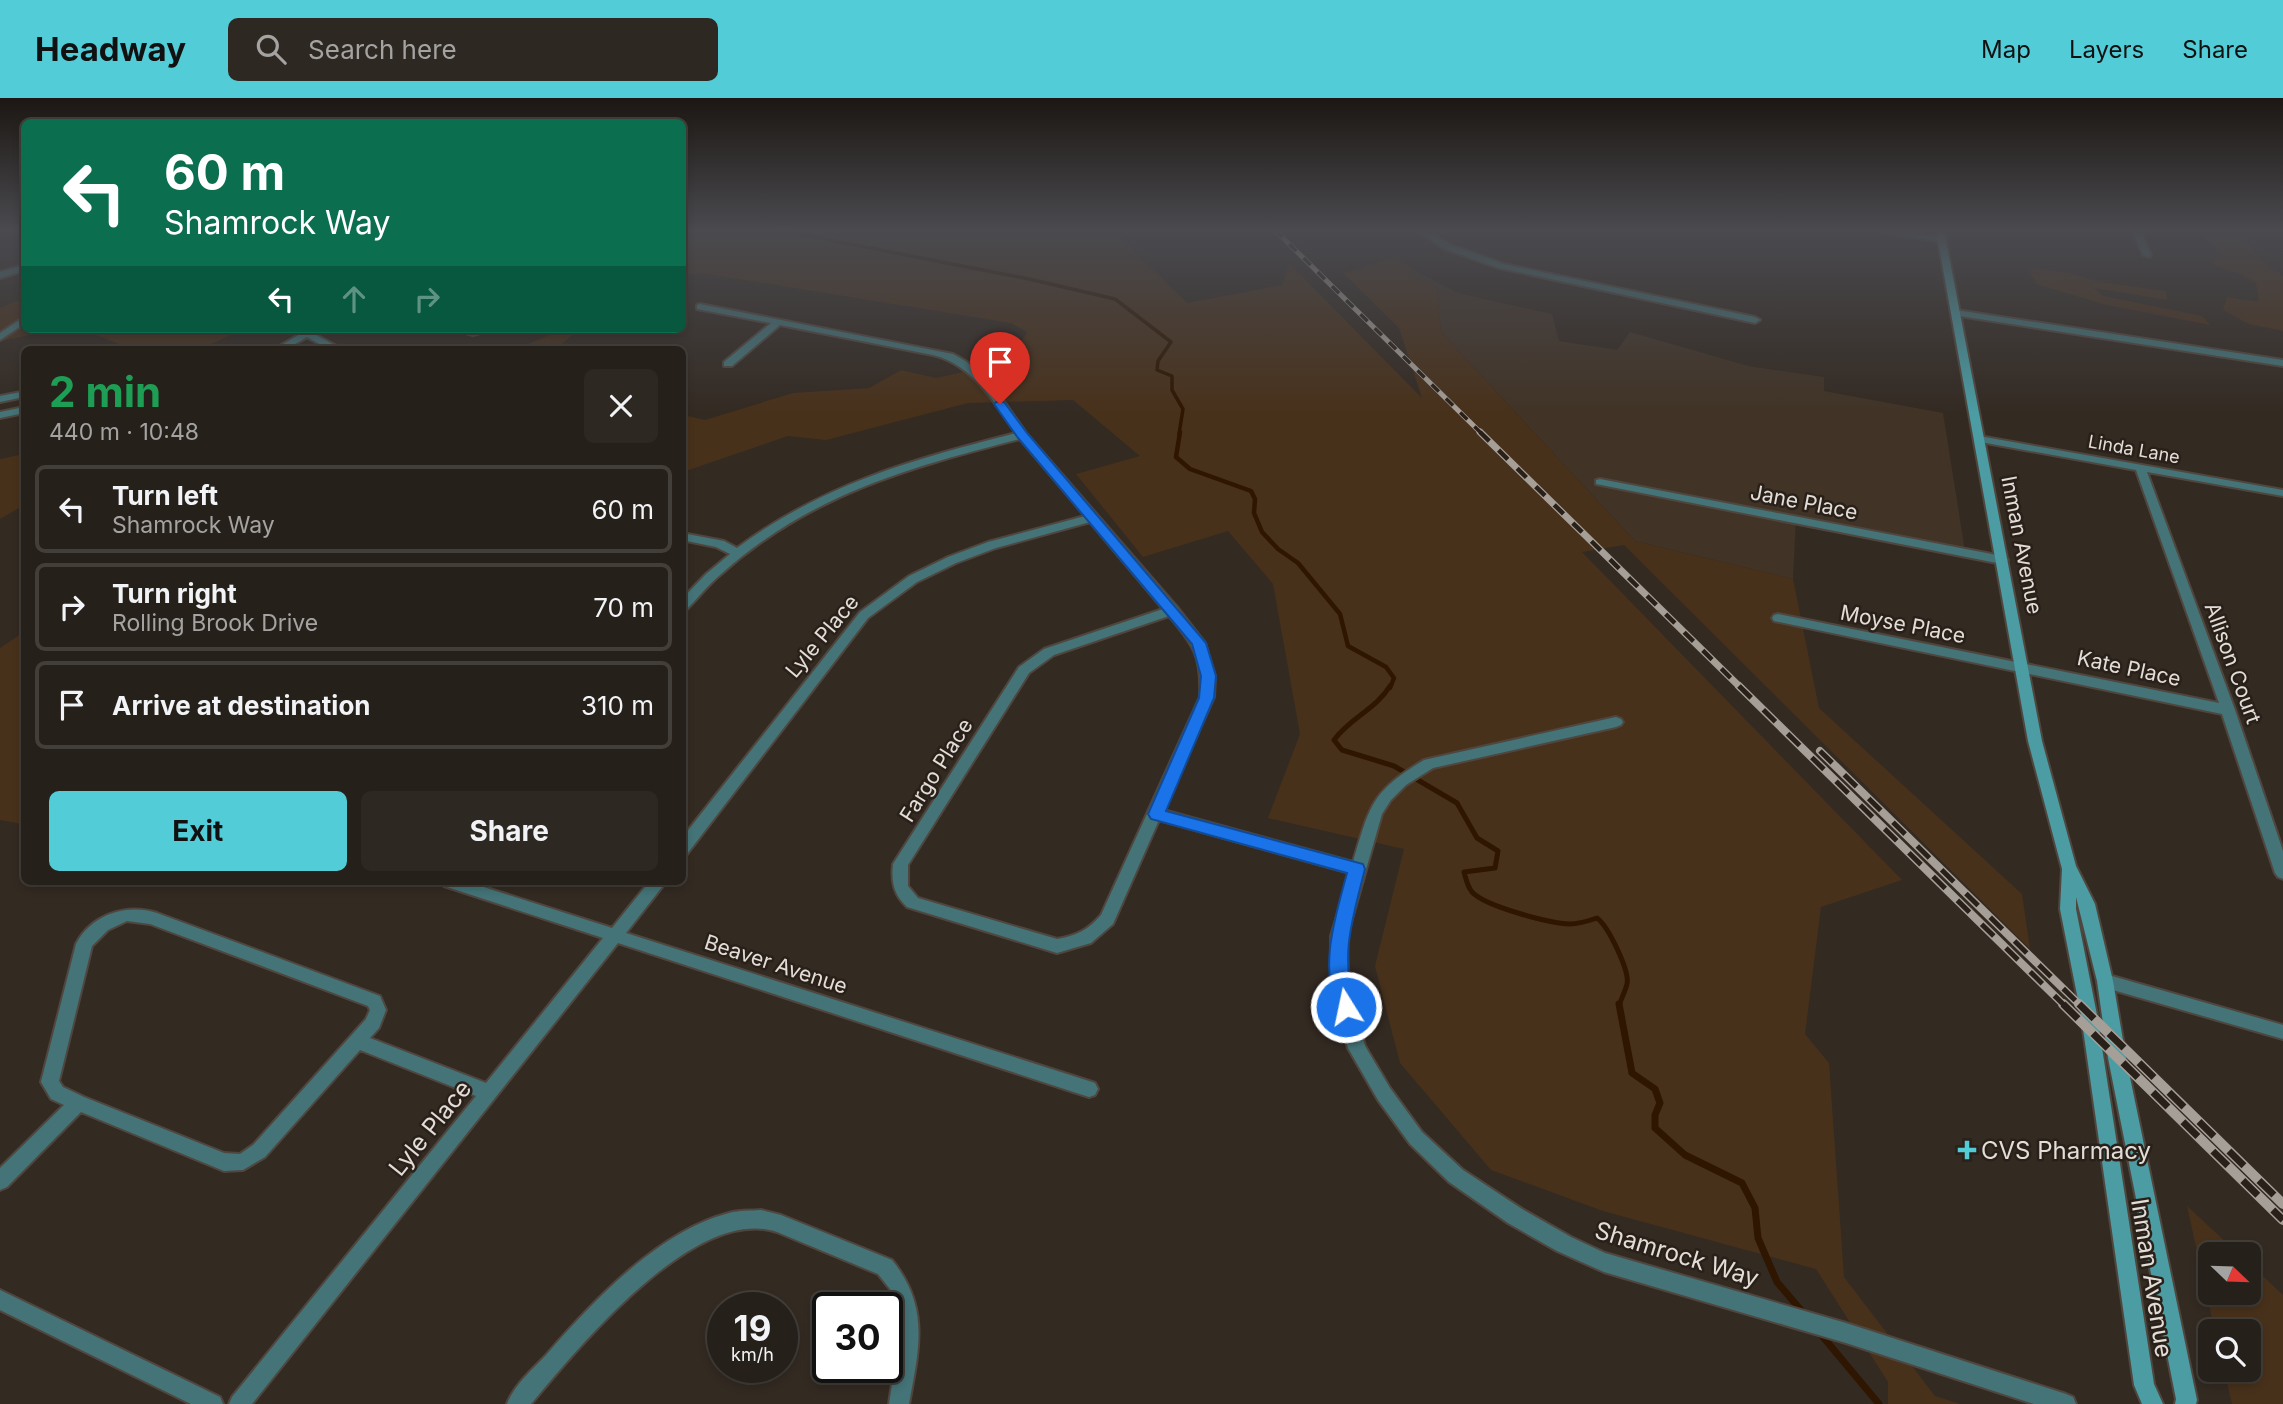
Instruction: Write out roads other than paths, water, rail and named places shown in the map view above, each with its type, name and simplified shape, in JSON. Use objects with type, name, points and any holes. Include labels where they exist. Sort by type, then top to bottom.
[{"type":"main road","name":"Inman Avenue","points":[[1952,291],[2035,741],[2068,866],[2087,904],[2105,981],[2117,1058],[2187,1400],[2185,1404]]},
{"type":"main road","name":"Inman Avenue","points":[[2068,866],[2068,909],[2089,1015],[2144,1385],[2153,1404]]},
{"type":"street","points":[[1619,291],[1755,320]]},
{"type":"street","points":[[700,307],[950,356],[989,388],[1022,435],[1199,643],[1208,676],[1207,698],[1157,814],[1357,869]]},
{"type":"street","points":[[1956,313],[2283,363]]},
{"type":"street","points":[[0,337],[21,322]]},
{"type":"street","points":[[728,363],[778,323]]},
{"type":"street","points":[[285,346],[308,333]]},
{"type":"street","points":[[314,333],[332,346]]},
{"type":"street","points":[[0,399],[21,395]]},
{"type":"street","points":[[0,421],[0,415],[21,411]]},
{"type":"street","points":[[686,603],[717,569],[779,525],[873,478],[1022,435]]},
{"type":"street","name":"Linda Lane","points":[[1979,439],[2283,492]]},
{"type":"street","name":"Allison Court","points":[[2140,467],[2228,710],[2283,873]]},
{"type":"street","name":"Jane Place","points":[[1600,482],[2002,560]]},
{"type":"street","name":"Lyle Place","points":[[686,845],[864,615],[912,579],[952,560],[992,545],[1094,517]]},
{"type":"street","points":[[686,537],[720,544],[738,553]]},
{"type":"street","name":"Fargo Place","points":[[1157,814],[1107,919],[1095,935],[1077,944],[1057,946],[912,904],[901,893],[898,880],[901,864],[1024,670],[1049,652],[1173,610]]},
{"type":"street","name":"Moyse Place","points":[[1778,618],[2021,667]]},
{"type":"street","name":"Kate Place","points":[[2021,667],[2228,710]]},
{"type":"street","name":"Shamrock Way","points":[[1616,722],[1429,764],[1401,781],[1386,796],[1375,813],[1339,936],[1340,987],[1357,1048],[1384,1094],[1416,1138],[1456,1176],[1515,1216],[1564,1244],[1604,1262],[1846,1333],[2066,1404]]},
{"type":"street","name":"Beaver Avenue","points":[[458,885],[1089,1090]]},
{"type":"street","name":"Lyle Place","points":[[239,1404],[656,885]]},
{"type":"street","points":[[127,915],[151,918],[367,996],[374,1001],[378,1010],[373,1023],[358,1041],[259,1151],[236,1165],[78,1103],[57,1093],[50,1082],[84,944],[92,932],[108,921],[127,915]]},
{"type":"street","points":[[2105,981],[2283,1031]]},
{"type":"street","points":[[358,1041],[490,1093]]},
{"type":"street","points":[[0,1181],[78,1103]]},
{"type":"street","points":[[517,1404],[618,1293],[687,1241],[709,1228],[741,1218],[764,1219],[885,1266],[897,1279],[906,1295],[911,1326],[899,1404]]},
{"type":"street","points":[[0,1300],[213,1404]]},
{"type":"waterway","points":[[1080,291],[1115,299],[1171,342],[1158,361],[1157,370],[1172,376],[1172,390],[1183,409],[1179,434]]},
{"type":"waterway","points":[[1180,432],[1176,457],[1190,469],[1251,491],[1255,499],[1254,513],[1262,532],[1278,549],[1298,563],[1340,614],[1348,646],[1386,667],[1394,678],[1390,688]]},
{"type":"waterway","points":[[1390,686],[1378,701],[1334,740],[1342,750],[1394,766],[1457,803],[1477,838],[1498,851],[1495,868],[1464,872],[1470,890],[1479,898],[1519,913],[1561,923],[1570,924],[1597,918],[1612,939],[1625,969],[1627,984],[1619,1005]]},
{"type":"waterway","points":[[1619,1005],[1632,1073],[1655,1089],[1660,1103],[1655,1115],[1655,1128],[1685,1155],[1742,1183],[1755,1208],[1758,1238],[1777,1282],[1805,1315]]},
{"type":"waterway","points":[[1818,1331],[1879,1404]]},
{"type":"railway","points":[[1337,291],[1482,434]]},
{"type":"railway","points":[[1480,432],[1741,688]]},
{"type":"railway","points":[[1739,686],[2065,1006]]},
{"type":"railway","points":[[1820,751],[2081,1006]]},
{"type":"railway","points":[[2063,1004],[2283,1220]]},
{"type":"railway","points":[[2079,1004],[2283,1204]]},
{"type":"place","name":"CVS Pharmacy","points":[[1967,1150]]}]
